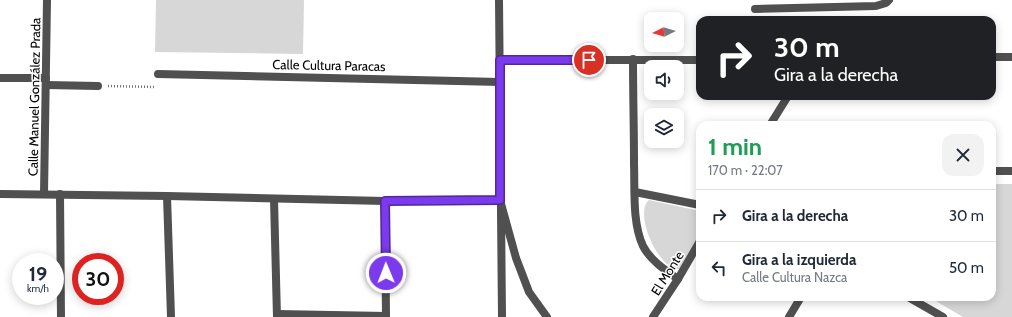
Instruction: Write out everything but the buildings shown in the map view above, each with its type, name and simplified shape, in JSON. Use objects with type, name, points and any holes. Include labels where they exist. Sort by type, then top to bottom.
[{"type":"street","name":"Calle Manuel González Prada","points":[[44,194],[47,0]]},
{"type":"street","points":[[499,0],[502,317]]},
{"type":"street","points":[[754,9],[876,6],[886,4],[889,0]]},
{"type":"street","points":[[996,57],[1012,57]]},
{"type":"street","points":[[633,59],[635,192],[638,235],[651,258],[663,269],[678,279]]},
{"type":"street","points":[[500,60],[696,60]]},
{"type":"street","name":"Calle Cultura Paracas","points":[[158,74],[500,82]]},
{"type":"street","points":[[0,78],[98,86]]},
{"type":"street","points":[[772,121],[786,100]]},
{"type":"street","points":[[996,171],[1012,171]]},
{"type":"street","points":[[635,192],[696,204]]},
{"type":"street","points":[[0,194],[385,201],[500,200]]},
{"type":"street","points":[[60,194],[61,317]]},
{"type":"street","points":[[167,196],[171,317]]},
{"type":"street","points":[[274,199],[277,315],[386,316],[385,201]]},
{"type":"street","points":[[500,200],[516,258],[529,292],[546,317]]},
{"type":"street","name":"El Monte","points":[[653,317],[696,248]]},
{"type":"street","points":[[789,317],[799,301]]},
{"type":"street","points":[[915,301],[943,317]]},
{"type":"path","points":[[98,86],[158,88],[158,74]]},
{"type":"shaded area","points":[[156,0],[304,0],[303,54],[155,52]]},
{"type":"shaded area","points":[[996,184],[1012,184],[1012,317],[963,317],[936,301],[996,301]]},
{"type":"shaded area","points":[[649,200],[696,210],[696,241],[679,269],[666,264],[654,247],[646,225],[644,215],[645,206]]},
{"type":"route","points":[[386,273],[385,201],[500,200],[500,60],[589,60]]}]
